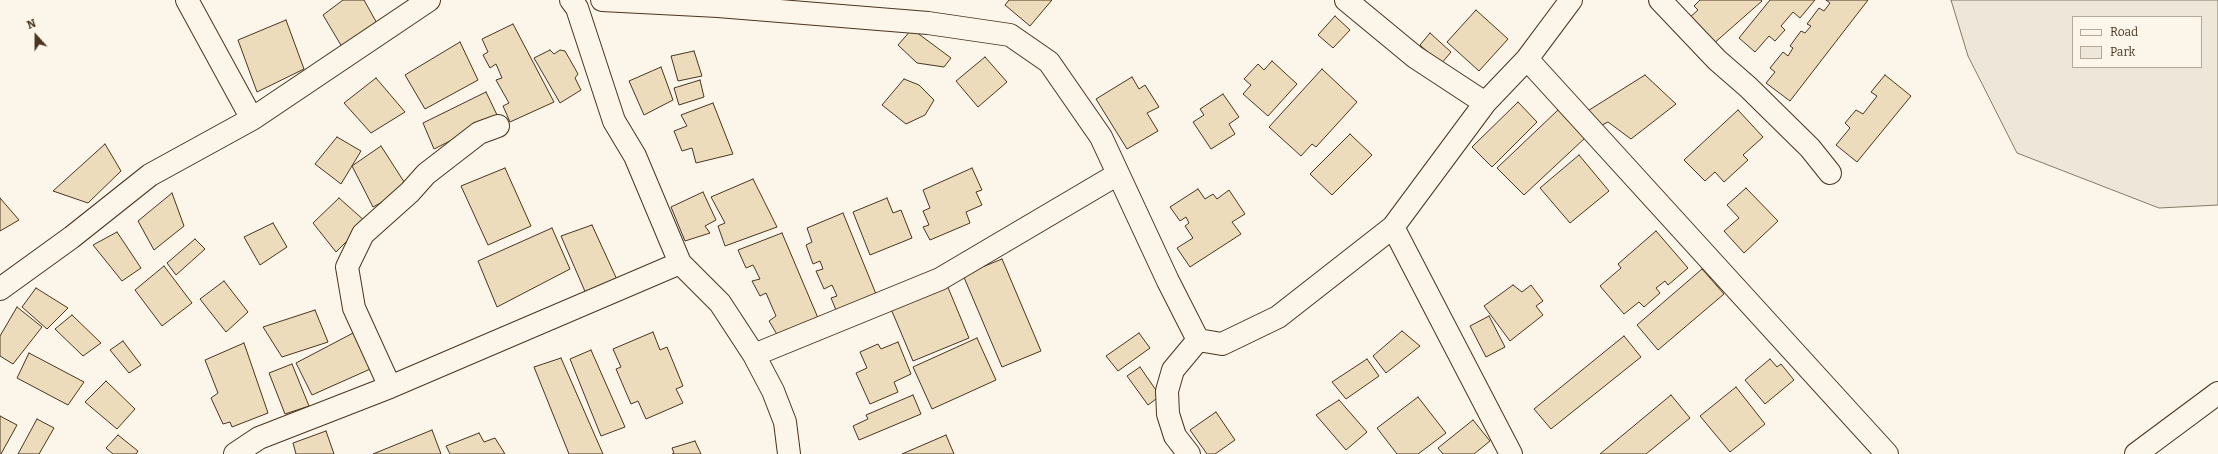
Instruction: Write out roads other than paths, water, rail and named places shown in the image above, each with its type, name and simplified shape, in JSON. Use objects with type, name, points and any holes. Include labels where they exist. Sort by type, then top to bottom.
[{"type":"street","points":[[187,0],[252,119]]},
{"type":"street","points":[[0,289],[44,258],[150,175],[252,119],[429,0]]},
{"type":"street","points":[[571,0],[577,8],[614,121],[635,156],[680,263],[720,303],[754,355],[773,391],[785,422],[788,454]]},
{"type":"street","points":[[602,0],[719,3],[928,23],[1010,35],[1049,62],[1101,137],[1168,281],[1198,340]]},
{"type":"street","points":[[1346,0],[1415,57],[1485,103]]},
{"type":"street","points":[[1198,340],[1222,344],[1278,317],[1393,227],[1485,103],[1526,59],[1571,0]]},
{"type":"street","points":[[1660,0],[1717,60],[1748,87],[1810,148],[1830,173]]},
{"type":"street","points":[[1526,59],[1887,454]]},
{"type":"street","points":[[390,387],[354,308],[347,267],[363,234],[410,192],[426,174],[479,133],[498,126]]},
{"type":"street","points":[[754,355],[940,279],[1118,174]]},
{"type":"street","points":[[1393,227],[1511,454]]},
{"type":"street","points":[[235,454],[259,438],[390,387],[680,263]]},
{"type":"street","points":[[1189,454],[1176,436],[1168,414],[1167,391],[1173,370],[1198,340]]},
{"type":"street","points":[[2136,454],[2218,393]]}]
